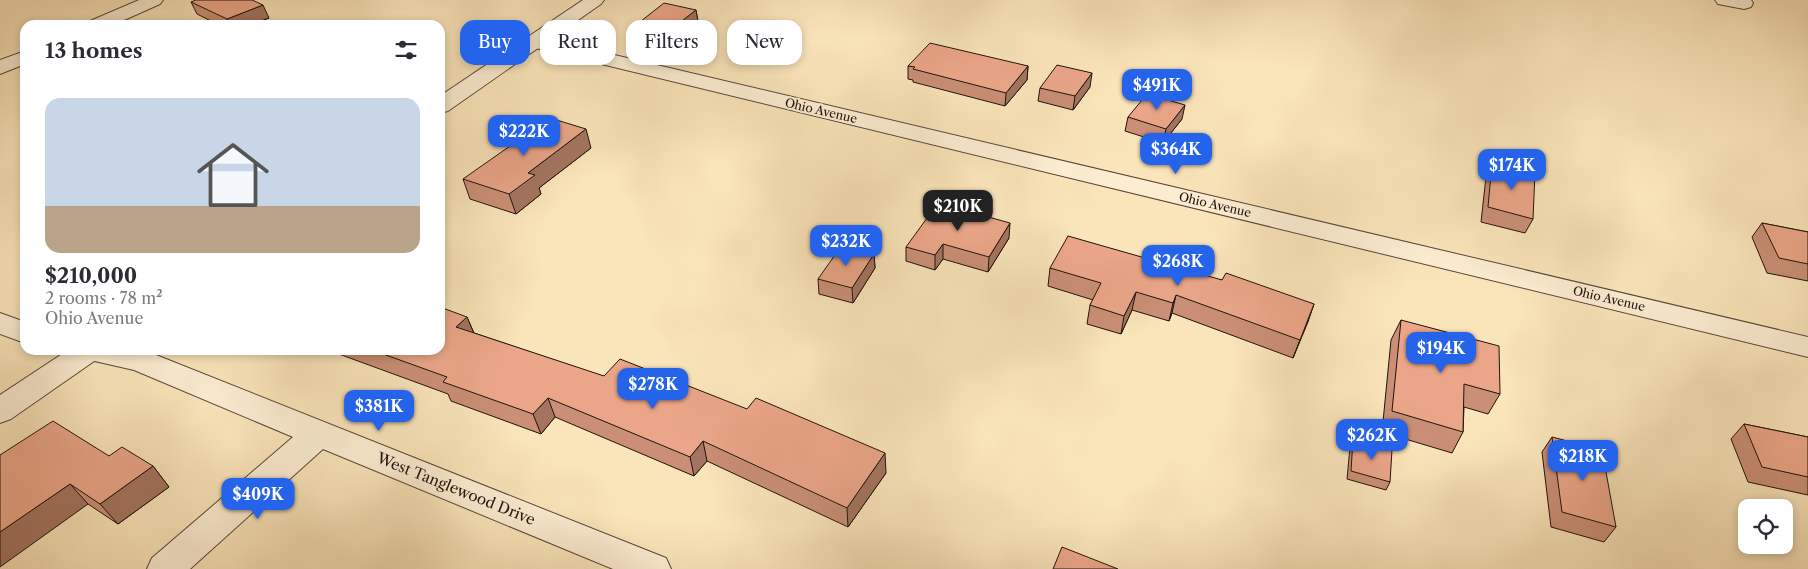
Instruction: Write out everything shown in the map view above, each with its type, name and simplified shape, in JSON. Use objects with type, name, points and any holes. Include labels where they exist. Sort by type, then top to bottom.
[{"type":"street","points":[[108,20],[154,0]]},
{"type":"street","points":[[445,103],[595,0]]},
{"type":"street","points":[[1724,0],[1744,3]]},
{"type":"street","name":"Ohio Avenue","points":[[534,42],[1808,347]]},
{"type":"street","points":[[0,68],[20,59]]},
{"type":"street","points":[[0,324],[20,331]]},
{"type":"street","points":[[0,411],[81,355]]},
{"type":"street","name":"West Tanglewood Drive","points":[[112,355],[140,361],[653,569]]},
{"type":"street","points":[[165,569],[319,433]]},
{"type":"building","points":[[196,0],[252,0],[263,5],[227,19],[191,2]]},
{"type":"building","points":[[664,3],[696,10],[683,20],[642,20]]},
{"type":"building","points":[[930,43],[1028,66],[1006,93],[913,69],[915,67],[908,66]]},
{"type":"building","points":[[1057,65],[1092,73],[1075,96],[1040,88]]},
{"type":"building","points":[[1147,94],[1185,105],[1166,129],[1128,117]]},
{"type":"building","points":[[550,118],[586,129],[528,173],[535,175],[509,194],[463,179]]},
{"type":"building","points":[[1492,163],[1535,173],[1533,219],[1488,207]]},
{"type":"building","points":[[938,203],[1010,223],[989,257],[943,244],[935,255],[906,247]]},
{"type":"building","points":[[1762,223],[1808,232],[1808,264],[1779,258]]},
{"type":"building","points":[[1068,236],[1222,280],[1226,273],[1314,304],[1300,340],[1176,295],[1173,303],[1136,292],[1124,316],[1090,305],[1101,283],[1050,268]]},
{"type":"building","points":[[842,245],[874,254],[852,288],[818,279]]},
{"type":"building","points":[[445,309],[467,317],[456,327],[604,376],[620,359],[747,409],[756,398],[885,453],[847,508],[703,441],[690,457],[548,398],[533,414],[443,382],[447,377],[386,355],[445,355]]},
{"type":"building","points":[[1401,320],[1499,346],[1500,394],[1464,384],[1463,432],[1392,411]]},
{"type":"building","points":[[53,421],[109,456],[122,447],[153,466],[100,504],[70,484],[0,532],[0,455]]},
{"type":"building","points":[[1744,424],[1808,437],[1808,477],[1762,467]]},
{"type":"building","points":[[1552,437],[1602,450],[1616,527],[1562,512]]},
{"type":"building","points":[[1353,439],[1392,450],[1390,482],[1351,471]]},
{"type":"building","points":[[1062,547],[1118,569],[1053,569]]}]
